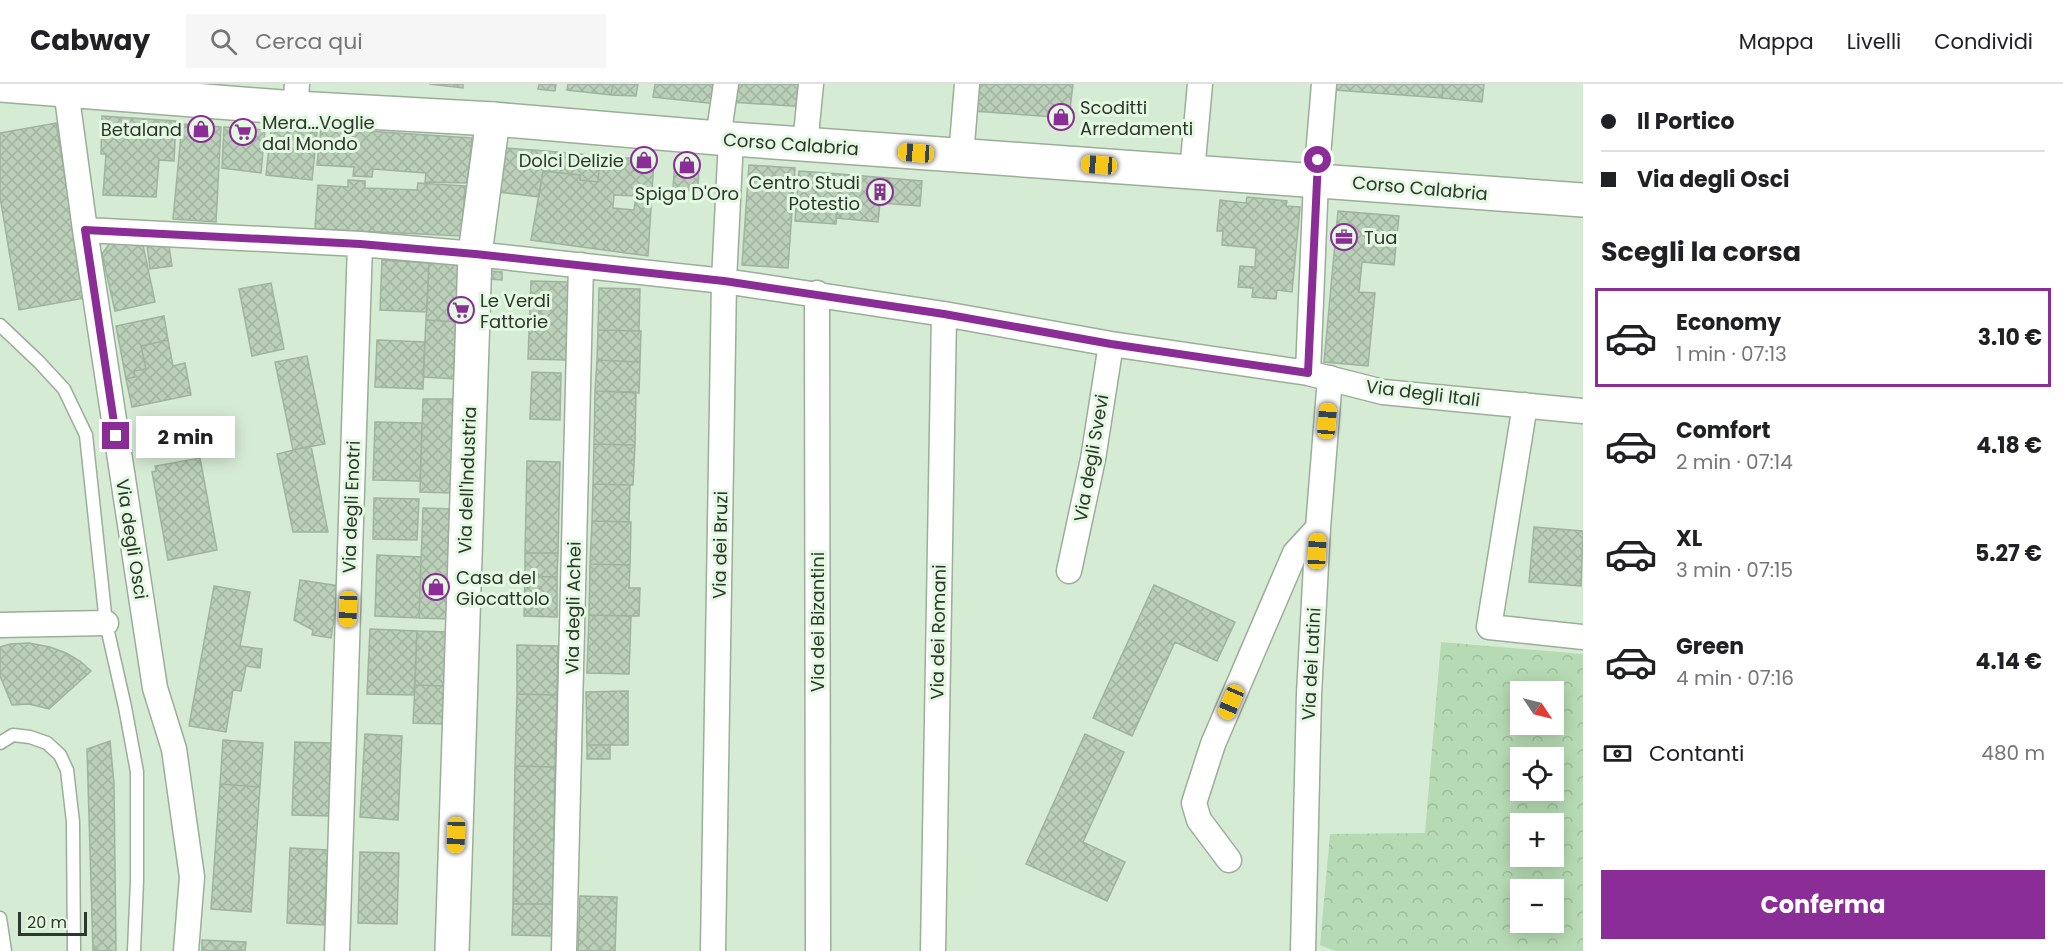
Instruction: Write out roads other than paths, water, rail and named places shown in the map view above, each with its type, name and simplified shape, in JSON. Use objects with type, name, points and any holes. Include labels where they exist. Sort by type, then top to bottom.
[{"type":"main road","name":"Corso Calabria","points":[[0,85],[66,90],[140,90],[296,96],[493,119],[725,139],[1583,200]]},
{"type":"main road","name":"Via dell'Industria","points":[[452,951],[475,254],[493,119]]},
{"type":"street","name":"Via dei Bruzi","points":[[713,951],[726,84]]},
{"type":"street","points":[[806,145],[811,84]]},
{"type":"street","points":[[961,156],[967,84]]},
{"type":"street","points":[[1192,172],[1200,84]]},
{"type":"street","name":"Via dei Latini","points":[[1303,951],[1309,694],[1318,528],[1319,376],[1316,180],[1324,84]]},
{"type":"street","name":"Via degli Osci","points":[[66,90],[85,230],[155,688],[174,749],[192,877],[186,951]]},
{"type":"street","name":"Via degli Itali","points":[[85,230],[360,244],[724,281],[817,293],[1111,344],[1319,376],[1383,392],[1583,411]]},
{"type":"street","name":"Via degli Enotri","points":[[337,951],[360,244]]},
{"type":"street","name":"Via degli Achei","points":[[564,951],[581,265]]},
{"type":"street","name":"Via dei Bizantini","points":[[817,293],[818,951]]},
{"type":"street","name":"Via dei Romani","points":[[933,951],[944,314]]},
{"type":"street","name":"Via degli Svevi","points":[[1069,571],[1093,459],[1111,344]]},
{"type":"street","points":[[1525,405],[1489,627],[1583,638]]},
{"type":"street","points":[[1229,860],[1199,820],[1194,803],[1212,744],[1295,553],[1318,528]]},
{"type":"street","points":[[0,625],[106,623]]},
{"type":"lane","points":[[0,325],[64,389],[86,435],[106,623],[137,772],[137,880],[134,951]]},
{"type":"lane","points":[[0,743],[13,735],[30,737],[47,743],[60,755],[67,770],[73,822],[74,951]]},
{"type":"lane","points":[[0,918],[5,951]]},
{"type":"place","name":"Scoditti Arredamenti","points":[[1061,117]]},
{"type":"place","name":"Betaland","points":[[201,129]]},
{"type":"place","name":"Mera...Voglie dal Mondo","points":[[243,132]]},
{"type":"place","name":"Dolci Delizie","points":[[644,160]]},
{"type":"place","name":"Spiga D'Oro","points":[[687,165]]},
{"type":"place","name":"Centro Studi Potestio","points":[[880,192]]},
{"type":"place","name":"Tua","points":[[1344,237]]},
{"type":"place","name":"Le Verdi Fattorie","points":[[461,310]]},
{"type":"place","name":"Casa del Giocattolo","points":[[436,587]]}]
